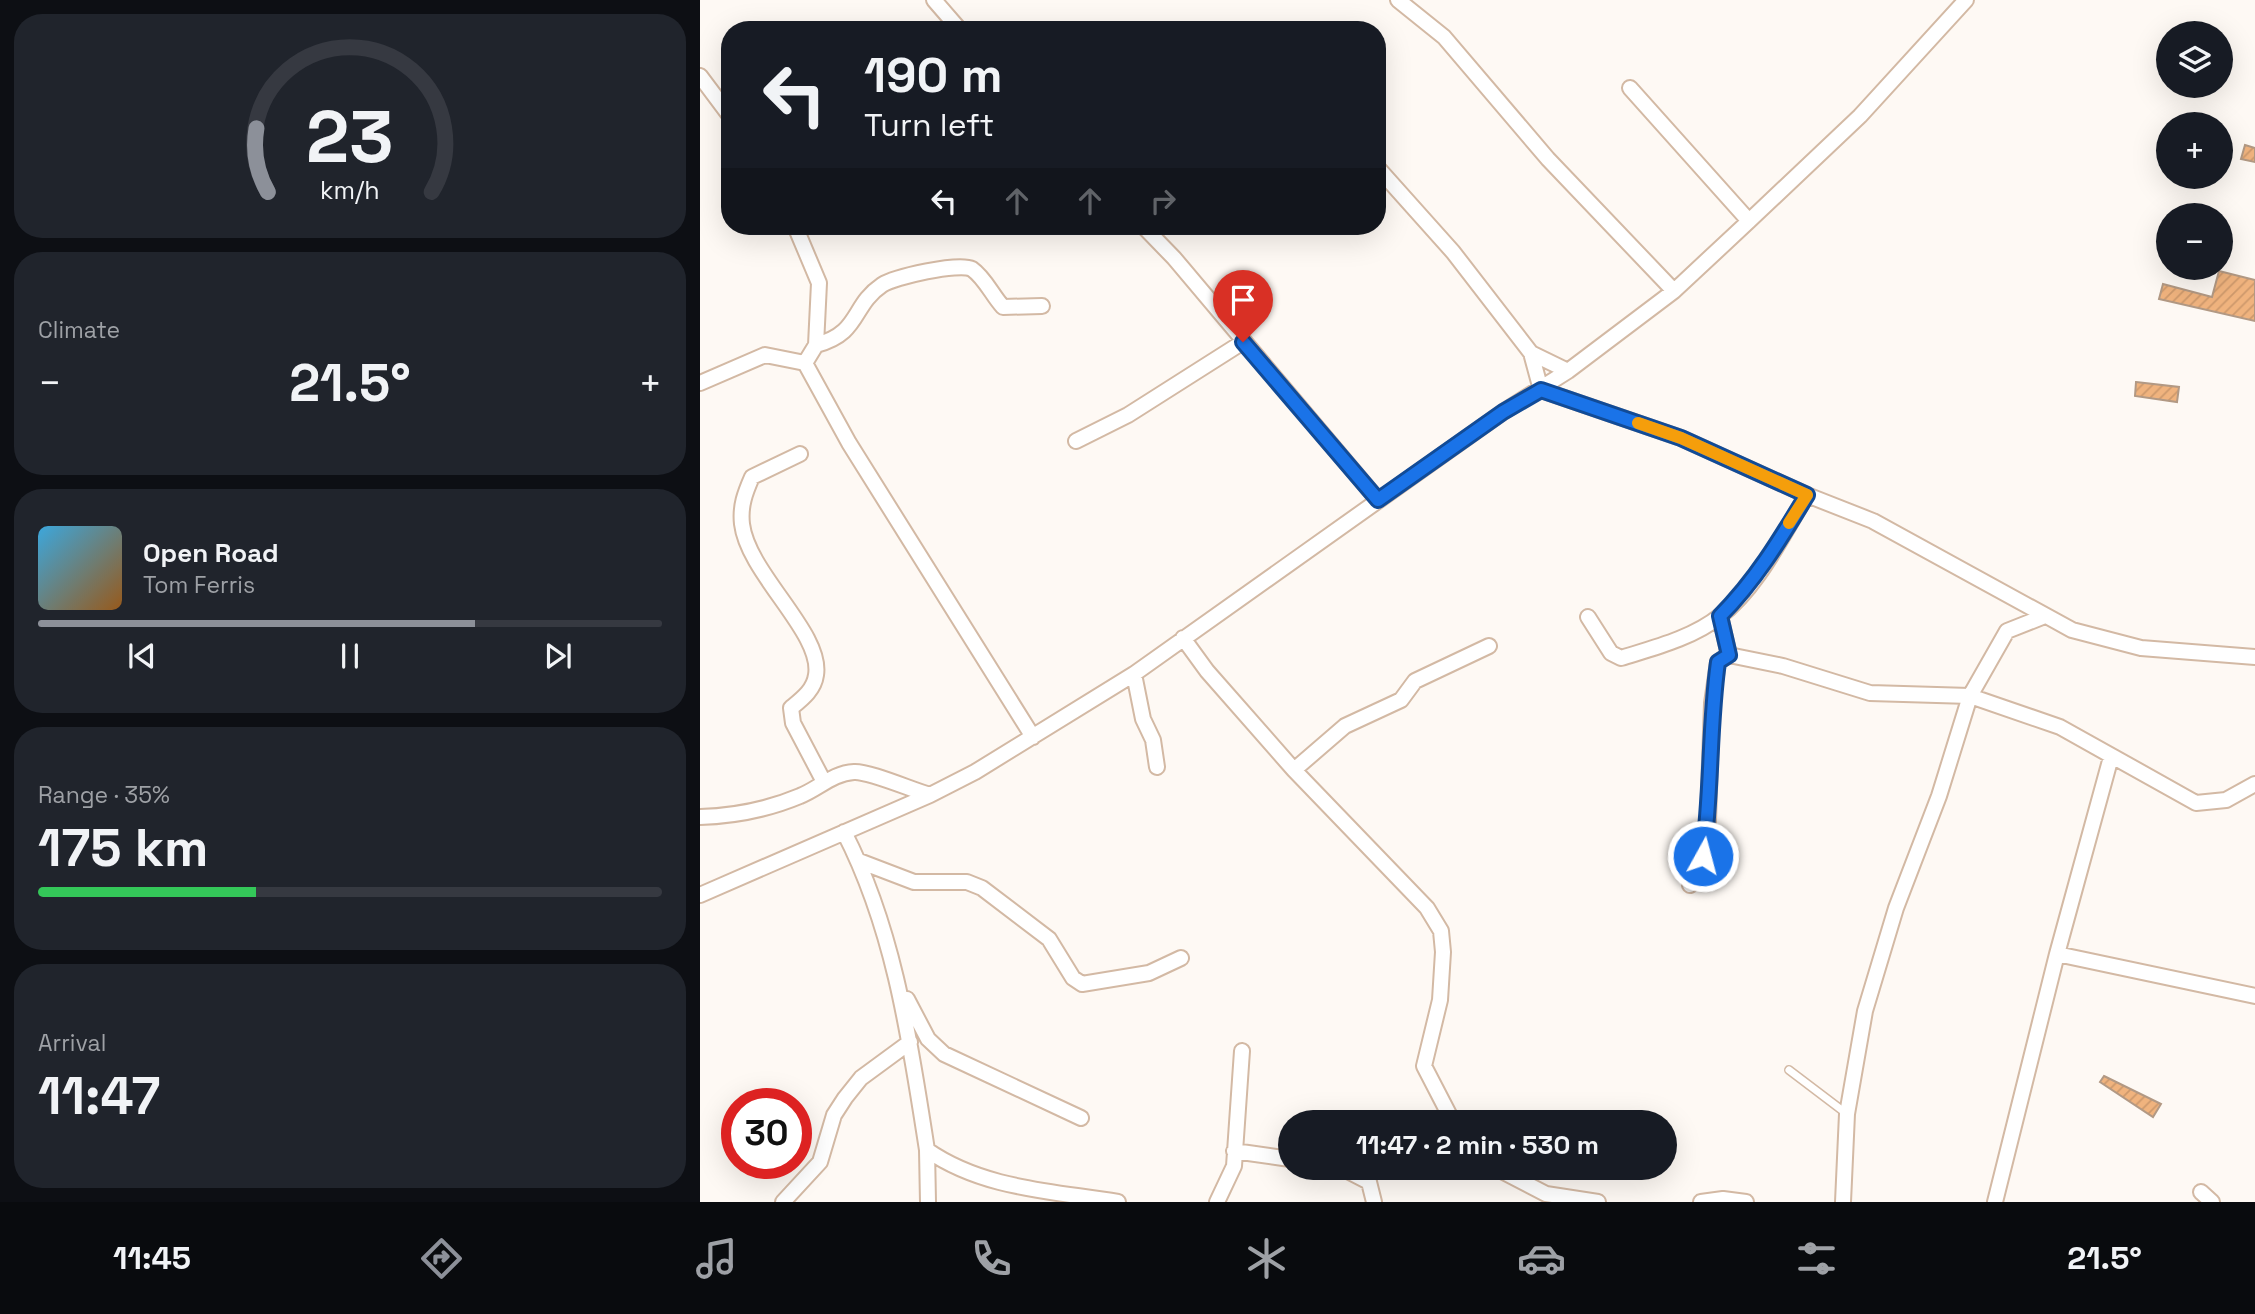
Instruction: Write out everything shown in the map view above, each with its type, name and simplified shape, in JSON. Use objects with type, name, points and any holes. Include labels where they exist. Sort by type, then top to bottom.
[{"type":"street","points":[[934,0],[952,21]]},
{"type":"street","points":[[1398,0],[1444,37],[1548,159],[1674,291]]},
{"type":"street","points":[[700,895],[930,795],[1033,737],[1134,674],[1503,412],[1568,371],[1674,291],[1860,116],[1966,0]]},
{"type":"street","points":[[700,76],[721,104]]},
{"type":"street","points":[[1630,88],[1749,221]]},
{"type":"street","points":[[1386,177],[1453,252],[1531,352],[1541,390]]},
{"type":"street","points":[[799,235],[818,283],[816,345],[805,363]]},
{"type":"street","points":[[1152,235],[1378,500]]},
{"type":"street","points":[[816,345],[835,340],[851,326],[863,306],[883,284],[942,267],[958,265],[970,268],[981,277],[1003,307],[1042,306]]},
{"type":"street","points":[[1076,441],[1128,415],[1243,342]]},
{"type":"street","points":[[1531,352],[1568,371]]},
{"type":"street","points":[[700,383],[765,355],[805,363],[849,443],[1033,737]]},
{"type":"street","points":[[1541,390],[1681,438],[1807,495],[1873,520],[2072,630],[2141,648],[2255,657]]},
{"type":"street","points":[[800,454],[752,477],[742,500],[742,525],[752,558],[811,645],[817,674],[807,696],[791,708],[793,723],[824,782]]},
{"type":"street","points":[[1588,617],[1611,653],[1621,658],[1698,630],[1720,616],[1762,566],[1807,495]]},
{"type":"street","points":[[1720,616],[1729,655]]},
{"type":"street","points":[[1843,1202],[1847,1114],[1865,1011],[1896,908],[1939,796],[1970,696],[2007,631],[2045,616]]},
{"type":"street","points":[[1183,638],[1207,671],[1294,770],[1427,908],[1441,931],[1440,1000],[1424,1066],[1447,1110]]},
{"type":"street","points":[[1294,770],[1345,726],[1401,700],[1415,681],[1489,646]]},
{"type":"street","points":[[1690,885],[1703,856],[1708,821],[1712,703],[1718,662],[1729,655],[1783,666],[1870,693],[1970,696],[2060,727],[2196,803],[2226,800],[2255,784]]},
{"type":"street","points":[[1134,674],[1143,719],[1153,740],[1157,768]]},
{"type":"street","points":[[1995,1202],[2057,954],[2111,757]]},
{"type":"street","points":[[700,817],[756,811],[802,796],[824,782],[850,772],[864,772],[930,795]]},
{"type":"street","points":[[844,832],[859,862],[899,984],[927,1150],[928,1202]]},
{"type":"street","points":[[859,862],[914,882],[967,882],[982,888],[1049,939],[1073,978],[1082,984],[1149,973],[1181,958]]},
{"type":"street","points":[[2057,954],[2255,996]]},
{"type":"street","points":[[899,984],[928,1039],[944,1054],[1081,1118]]},
{"type":"street","points":[[783,1202],[820,1162],[834,1115],[845,1097],[861,1078],[910,1042]]},
{"type":"street","points":[[1217,1202],[1234,1166],[1242,1051]]},
{"type":"street","points":[[927,1150],[949,1165],[993,1182],[1118,1202]]},
{"type":"street","points":[[1234,1151],[1278,1157]]},
{"type":"street","points":[[1365,1180],[1369,1182],[1374,1202]]},
{"type":"street","points":[[1519,1180],[1546,1194],[1598,1202]]},
{"type":"street","points":[[1701,1202],[1723,1199],[1746,1202]]},
{"type":"lane","points":[[1788,1070],[1847,1114]]},
{"type":"building","points":[[2245,145],[2255,148],[2255,162],[2241,159]]},
{"type":"building","points":[[2233,274],[2255,280],[2255,321],[2159,299],[2163,284],[2212,297],[2217,280],[2233,280]]},
{"type":"building","points":[[2136,382],[2179,387],[2177,402],[2135,396]]},
{"type":"building","points":[[2104,1076],[2161,1104],[2153,1117],[2100,1082]]},
{"type":"slow traffic","points":[[1638,423],[1681,438],[1807,495],[1789,523]]},
{"type":"route","points":[[1243,342],[1378,500],[1503,412],[1541,390],[1681,438],[1807,495],[1741,595],[1720,616],[1729,655],[1718,662],[1712,703],[1708,821],[1703,856]]}]
